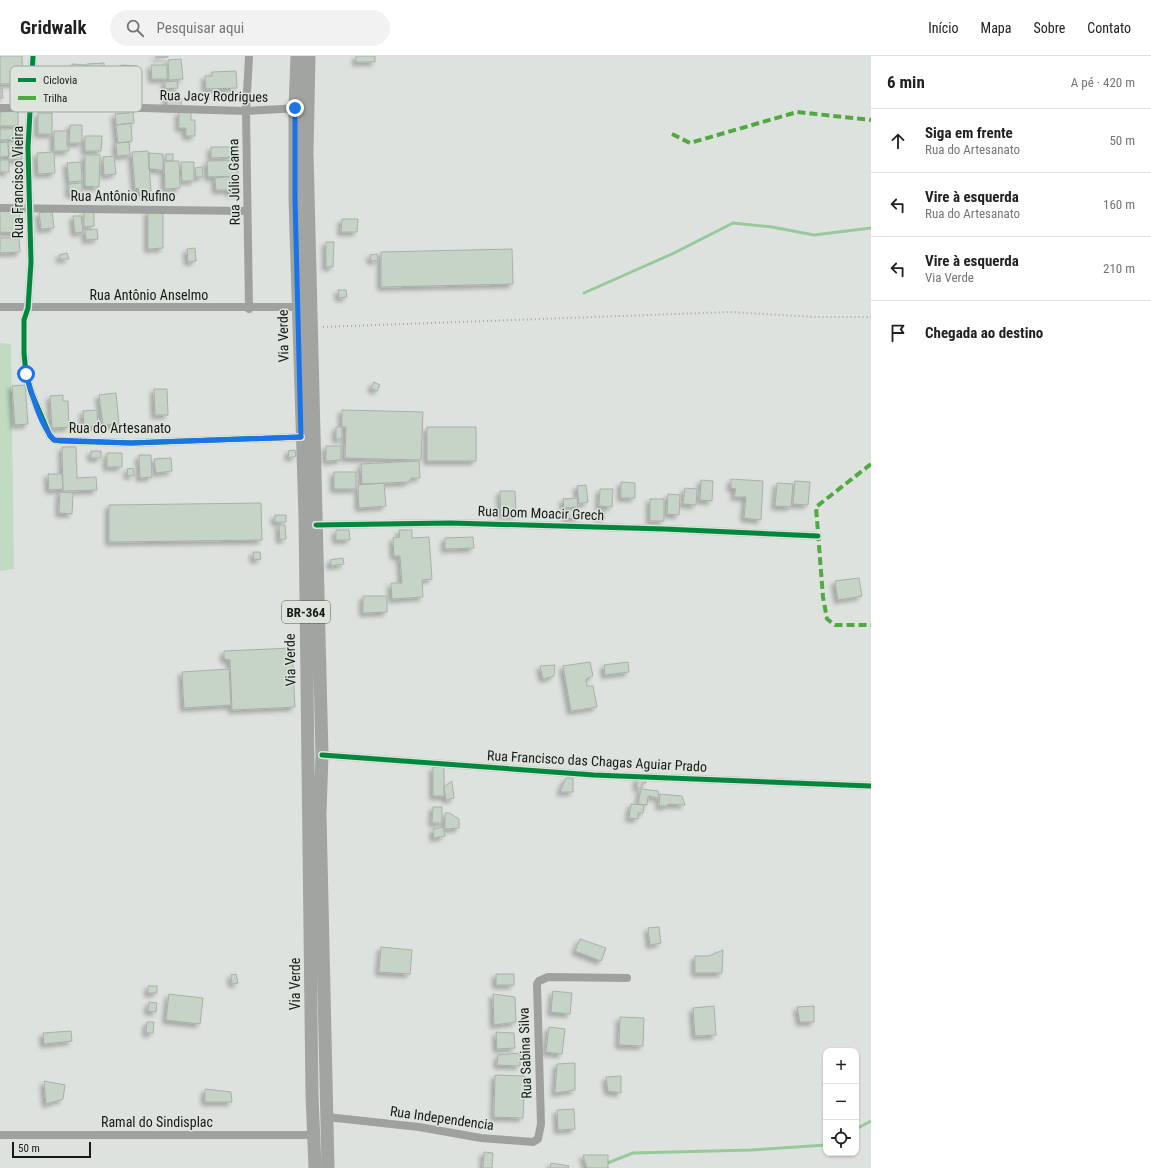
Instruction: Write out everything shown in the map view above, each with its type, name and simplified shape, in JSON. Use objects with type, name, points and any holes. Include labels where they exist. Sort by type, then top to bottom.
[{"type":"main road","name":"Via Verde","points":[[298,56],[295,108],[298,307],[301,437],[305,517],[312,1095],[315,1135],[315,1168]]},
{"type":"main road","name":"Via Verde","points":[[309,56],[308,108],[311,327],[322,754],[320,814],[328,1168]]},
{"type":"street","name":"Rua Francisco Vieira","points":[[32,66],[33,56]]},
{"type":"street","name":"Rua Júlio Gama","points":[[249,308],[246,112],[250,56]]},
{"type":"street","name":"Rua Jacy Rodrigues","points":[[0,108],[10,108]]},
{"type":"street","name":"Rua Jacy Rodrigues","points":[[142,108],[246,112],[308,108]]},
{"type":"street","name":"Rua Francisco Vieira","points":[[28,308],[31,262],[28,148],[30,112]]},
{"type":"street","name":"Rua Antônio Rufino","points":[[0,208],[247,211]]},
{"type":"street","name":"Rua Antônio Anselmo","points":[[0,307],[298,307]]},
{"type":"street","name":"Rua do Artesanato","points":[[28,308],[24,320],[23,334],[26,374],[39,411],[50,436],[54,440],[131,443],[301,437]]},
{"type":"street","name":"Rua Dom Moacir Grech","points":[[316,524],[451,523],[818,536]]},
{"type":"street","name":"Rua Francisco das Chagas Aguiar Prado","points":[[322,754],[594,775],[871,786]]},
{"type":"street","name":"Rua Sabina Silva","points":[[541,1124],[536,988],[539,981],[544,978],[558,977],[627,978]]},
{"type":"street","name":"Rua Independencia","points":[[327,1117],[419,1127],[480,1138],[533,1142],[538,1139],[541,1124]]},
{"type":"street","name":"Ramal do Sindisplac","points":[[0,1135],[315,1135]]},
{"type":"path","points":[[311,327],[730,312],[815,317],[871,317]]},
{"type":"green space","points":[[0,343],[11,344],[14,569],[0,571]]},
{"type":"building","points":[[0,56],[22,56],[22,66],[10,66],[10,84],[0,84]]},
{"type":"building","points":[[156,56],[168,56],[168,57],[156,58]]},
{"type":"building","points":[[356,56],[375,56],[375,62],[356,62]]},
{"type":"building","points":[[181,59],[183,79],[169,80],[168,60]]},
{"type":"building","points":[[104,63],[104,66],[87,66],[87,64]]},
{"type":"building","points":[[72,64],[86,66],[72,66]]},
{"type":"building","points":[[151,65],[167,65],[167,79],[152,79]]},
{"type":"building","points":[[236,71],[237,88],[206,89],[205,76],[212,76],[212,72]]},
{"type":"building","points":[[177,81],[178,88],[165,89],[165,82]]},
{"type":"building","points":[[0,88],[2,88],[3,98],[0,98]]},
{"type":"building","points":[[167,91],[176,91],[176,98],[181,98],[181,106],[167,107]]},
{"type":"building","points":[[0,112],[18,112],[18,126],[0,126]]},
{"type":"building","points":[[133,112],[134,123],[116,125],[115,114]]},
{"type":"building","points":[[179,112],[191,112],[191,120],[195,120],[195,136],[186,136],[186,128],[179,128]]},
{"type":"building","points":[[38,113],[52,113],[52,134],[38,134]]},
{"type":"building","points":[[131,123],[132,141],[118,143],[116,125]]},
{"type":"building","points":[[70,125],[82,125],[82,143],[69,143]]},
{"type":"building","points":[[0,129],[19,129],[20,136],[15,136],[16,139],[0,140]]},
{"type":"building","points":[[54,131],[67,131],[67,146],[69,146],[69,151],[54,151]]},
{"type":"building","points":[[85,136],[102,136],[101,151],[85,151]]},
{"type":"building","points":[[21,141],[22,159],[9,160],[8,142]]},
{"type":"building","points":[[8,142],[9,156],[0,157],[0,143]]},
{"type":"building","points":[[129,142],[130,155],[117,156],[116,143]]},
{"type":"building","points":[[211,147],[232,147],[233,157],[211,158]]},
{"type":"building","points":[[148,151],[151,191],[139,193],[138,188],[135,189],[132,152]]},
{"type":"building","points":[[54,152],[55,173],[38,174],[37,153]]},
{"type":"building","points":[[149,153],[163,154],[163,170],[149,169]]},
{"type":"building","points":[[166,154],[173,154],[173,161],[166,161]]},
{"type":"building","points":[[85,155],[100,155],[99,187],[85,186]]},
{"type":"building","points":[[114,156],[116,174],[104,175],[103,157]]},
{"type":"building","points":[[0,160],[9,160],[9,172],[0,172]]},
{"type":"building","points":[[238,160],[238,176],[208,177],[207,161]]},
{"type":"building","points":[[164,161],[179,161],[180,188],[165,189]]},
{"type":"building","points":[[81,162],[82,181],[69,182],[67,163]]},
{"type":"building","points":[[181,162],[194,162],[194,181],[182,181]]},
{"type":"building","points":[[202,167],[203,177],[196,177],[195,168]]},
{"type":"building","points":[[239,176],[240,193],[230,193],[228,190],[216,190],[215,178]]},
{"type":"building","points":[[82,183],[82,194],[69,194],[69,184]]},
{"type":"building","points":[[0,211],[20,212],[19,233],[0,232]]},
{"type":"building","points":[[52,211],[54,228],[41,229],[39,213]]},
{"type":"building","points":[[148,211],[163,211],[163,248],[148,249]]},
{"type":"building","points":[[84,212],[94,212],[94,226],[84,227]]},
{"type":"building","points":[[73,216],[81,216],[83,232],[75,233]]},
{"type":"building","points":[[342,219],[358,219],[357,232],[341,232]]},
{"type":"building","points":[[97,229],[98,239],[86,240],[85,230]]},
{"type":"building","points":[[0,238],[19,238],[20,252],[0,253]]},
{"type":"building","points":[[326,242],[334,242],[333,267],[326,267]]},
{"type":"building","points":[[195,248],[196,261],[188,262],[187,249]]},
{"type":"building","points":[[512,249],[513,284],[381,287],[381,252]]},
{"type":"building","points":[[67,253],[69,259],[60,259],[59,255]]},
{"type":"building","points":[[377,254],[378,260],[371,261],[370,255]]},
{"type":"building","points":[[338,290],[346,290],[347,297],[339,298]]},
{"type":"building","points":[[374,382],[380,385],[377,391],[371,388]]},
{"type":"building","points":[[25,385],[28,424],[15,425],[12,386]]},
{"type":"building","points":[[154,389],[167,389],[168,415],[155,415]]},
{"type":"building","points":[[116,393],[119,424],[103,425],[99,395]]},
{"type":"building","points":[[63,395],[63,401],[68,401],[69,427],[52,428],[50,396]]},
{"type":"building","points":[[97,410],[98,426],[84,427],[83,411]]},
{"type":"building","points":[[342,410],[423,412],[421,460],[345,458],[346,427],[342,427]]},
{"type":"building","points":[[336,427],[342,427],[342,439],[336,439]]},
{"type":"building","points":[[427,427],[476,427],[476,461],[427,461]]},
{"type":"building","points":[[326,446],[341,446],[341,460],[326,461]]},
{"type":"building","points":[[62,447],[76,447],[77,478],[96,477],[97,490],[63,491]]},
{"type":"building","points":[[295,450],[296,456],[289,458],[288,451]]},
{"type":"building","points":[[91,451],[101,451],[101,458],[91,458]]},
{"type":"building","points":[[107,453],[122,453],[122,467],[107,467]]},
{"type":"building","points":[[139,455],[151,455],[152,477],[140,478]]},
{"type":"building","points":[[171,458],[172,471],[156,473],[154,459]]},
{"type":"building","points":[[419,461],[420,478],[411,478],[409,482],[362,484],[361,464]]},
{"type":"building","points":[[133,468],[134,475],[128,476],[127,469]]},
{"type":"building","points":[[334,472],[356,472],[356,489],[334,489]]},
{"type":"building","points":[[48,474],[62,474],[63,489],[49,490]]},
{"type":"building","points":[[731,479],[763,481],[761,520],[744,518],[746,497],[734,497],[736,489],[731,488]]},
{"type":"building","points":[[701,480],[713,481],[712,501],[700,500]]},
{"type":"building","points":[[795,481],[810,482],[808,505],[793,504]]},
{"type":"building","points":[[621,482],[635,483],[635,498],[621,498]]},
{"type":"building","points":[[384,483],[386,506],[359,508],[358,485]]},
{"type":"building","points":[[777,483],[793,484],[791,507],[775,506]]},
{"type":"building","points":[[586,485],[588,502],[579,504],[577,486]]},
{"type":"building","points":[[685,488],[697,489],[696,505],[683,504]]},
{"type":"building","points":[[600,489],[613,489],[612,507],[599,506]]},
{"type":"building","points":[[500,491],[515,491],[516,515],[501,515]]},
{"type":"building","points":[[60,492],[73,493],[72,514],[59,513]]},
{"type":"building","points":[[668,494],[680,495],[679,515],[667,514]]},
{"type":"building","points":[[577,498],[578,507],[564,508],[563,499]]},
{"type":"building","points":[[650,499],[664,499],[664,521],[650,521]]},
{"type":"building","points":[[261,503],[262,540],[109,542],[109,505]]},
{"type":"building","points":[[579,508],[580,517],[566,519],[565,510]]},
{"type":"building","points":[[599,511],[604,511],[605,519],[599,518]]},
{"type":"building","points":[[275,515],[286,515],[286,522],[275,522]]},
{"type":"building","points":[[279,525],[285,525],[286,539],[280,540]]},
{"type":"building","points":[[336,530],[349,530],[350,540],[336,540]]},
{"type":"building","points":[[399,530],[412,530],[412,538],[429,537],[432,579],[422,580],[423,597],[392,599],[391,583],[402,583],[400,556],[394,556],[393,538],[400,537]]},
{"type":"building","points":[[473,537],[474,548],[445,549],[445,538]]},
{"type":"building","points":[[253,552],[260,552],[261,559],[254,560]]},
{"type":"building","points":[[343,558],[344,564],[331,566],[330,560]]},
{"type":"building","points":[[859,578],[862,596],[838,600],[835,581]]},
{"type":"building","points":[[363,596],[387,596],[387,612],[363,613]]},
{"type":"building","points":[[292,648],[295,707],[232,710],[230,660],[224,659],[224,651]]},
{"type":"building","points":[[590,662],[593,676],[586,679],[587,686],[593,686],[597,707],[571,711],[563,666]]},
{"type":"building","points":[[628,662],[629,672],[605,675],[604,665]]},
{"type":"building","points":[[555,665],[554,676],[543,679],[540,666]]},
{"type":"building","points":[[229,669],[231,705],[184,708],[182,672]]},
{"type":"building","points":[[433,767],[444,767],[444,796],[433,796]]},
{"type":"building","points":[[566,778],[573,778],[573,792],[560,792]]},
{"type":"building","points":[[637,778],[645,778],[646,783],[642,783],[642,788],[637,788]]},
{"type":"building","points":[[452,781],[454,798],[446,800],[444,787]]},
{"type":"building","points":[[641,789],[658,791],[659,798],[648,796],[647,805],[638,804]]},
{"type":"building","points":[[660,794],[682,796],[685,805],[668,804],[667,806],[659,806]]},
{"type":"building","points":[[631,804],[644,805],[643,813],[638,813],[638,819],[629,818]]},
{"type":"building","points":[[433,807],[442,807],[442,823],[432,823]]},
{"type":"building","points":[[445,813],[450,813],[459,819],[459,828],[445,829]]},
{"type":"building","points":[[443,827],[445,836],[434,838],[433,829]]},
{"type":"building","points":[[659,927],[661,943],[650,945],[648,928]]},
{"type":"building","points":[[580,939],[606,948],[601,961],[575,951]]},
{"type":"building","points":[[381,947],[412,950],[410,974],[379,972]]},
{"type":"building","points":[[723,950],[722,973],[695,973],[695,956],[709,956]]},
{"type":"building","points":[[236,974],[238,983],[232,984],[231,975]]},
{"type":"building","points":[[496,974],[514,974],[514,985],[496,985]]},
{"type":"building","points":[[148,986],[157,986],[157,993],[148,993]]},
{"type":"building","points":[[553,991],[572,993],[570,1014],[551,1012]]},
{"type":"building","points":[[169,994],[203,998],[200,1024],[166,1020]]},
{"type":"building","points":[[493,994],[515,997],[516,1022],[494,1025]]},
{"type":"building","points":[[149,1002],[157,1003],[156,1012],[148,1011]]},
{"type":"building","points":[[714,1006],[716,1035],[695,1036],[693,1008]]},
{"type":"building","points":[[814,1006],[814,1022],[800,1022],[797,1007]]},
{"type":"building","points":[[620,1017],[644,1018],[643,1046],[619,1045]]},
{"type":"building","points":[[147,1022],[154,1022],[153,1033],[146,1033]]},
{"type":"building","points":[[549,1027],[565,1029],[562,1054],[546,1052]]},
{"type":"building","points":[[71,1031],[72,1041],[44,1044],[43,1033]]},
{"type":"building","points":[[496,1032],[514,1033],[515,1048],[497,1049]]},
{"type":"building","points":[[520,1053],[520,1066],[497,1065],[498,1055]]},
{"type":"building","points":[[575,1063],[575,1090],[555,1093],[557,1064]]},
{"type":"building","points":[[495,1075],[525,1076],[523,1118],[494,1117]]},
{"type":"building","points":[[621,1076],[621,1093],[608,1091],[606,1077]]},
{"type":"building","points":[[44,1081],[65,1085],[63,1099],[46,1104]]},
{"type":"building","points":[[205,1089],[231,1092],[232,1102],[205,1102]]},
{"type":"building","points":[[574,1109],[575,1129],[558,1130],[557,1110]]},
{"type":"building","points":[[484,1152],[493,1153],[492,1168],[483,1168]]},
{"type":"building","points":[[583,1155],[608,1155],[608,1168],[587,1168]]},
{"type":"building","points":[[551,1163],[569,1166],[568,1168],[550,1168]]},
{"type":"waterway","points":[[584,293],[672,254],[733,223],[772,227],[814,235],[871,228]]},
{"type":"waterway","points":[[859,1127],[871,1121]]},
{"type":"waterway","points":[[603,1168],[605,1164],[633,1153],[752,1150],[823,1145]]},
{"type":"marked path","points":[[672,134],[690,143],[797,112],[871,120]]},
{"type":"marked path","points":[[871,464],[816,507],[823,597],[827,619],[835,625],[871,625]]},
{"type":"cycle path","points":[[32,66],[33,56]]},
{"type":"cycle path","points":[[30,112],[28,148],[31,262],[28,308],[24,320],[24,353],[26,374],[31,392],[50,436],[54,440],[61,441],[131,443],[301,437]]},
{"type":"cycle path","points":[[316,525],[451,523],[664,529],[818,536]]},
{"type":"cycle path","points":[[322,755],[594,775],[871,786]]},
{"type":"route","points":[[26,374],[31,392],[50,436],[54,440],[61,442],[131,443],[301,437],[295,199],[295,108]]}]
